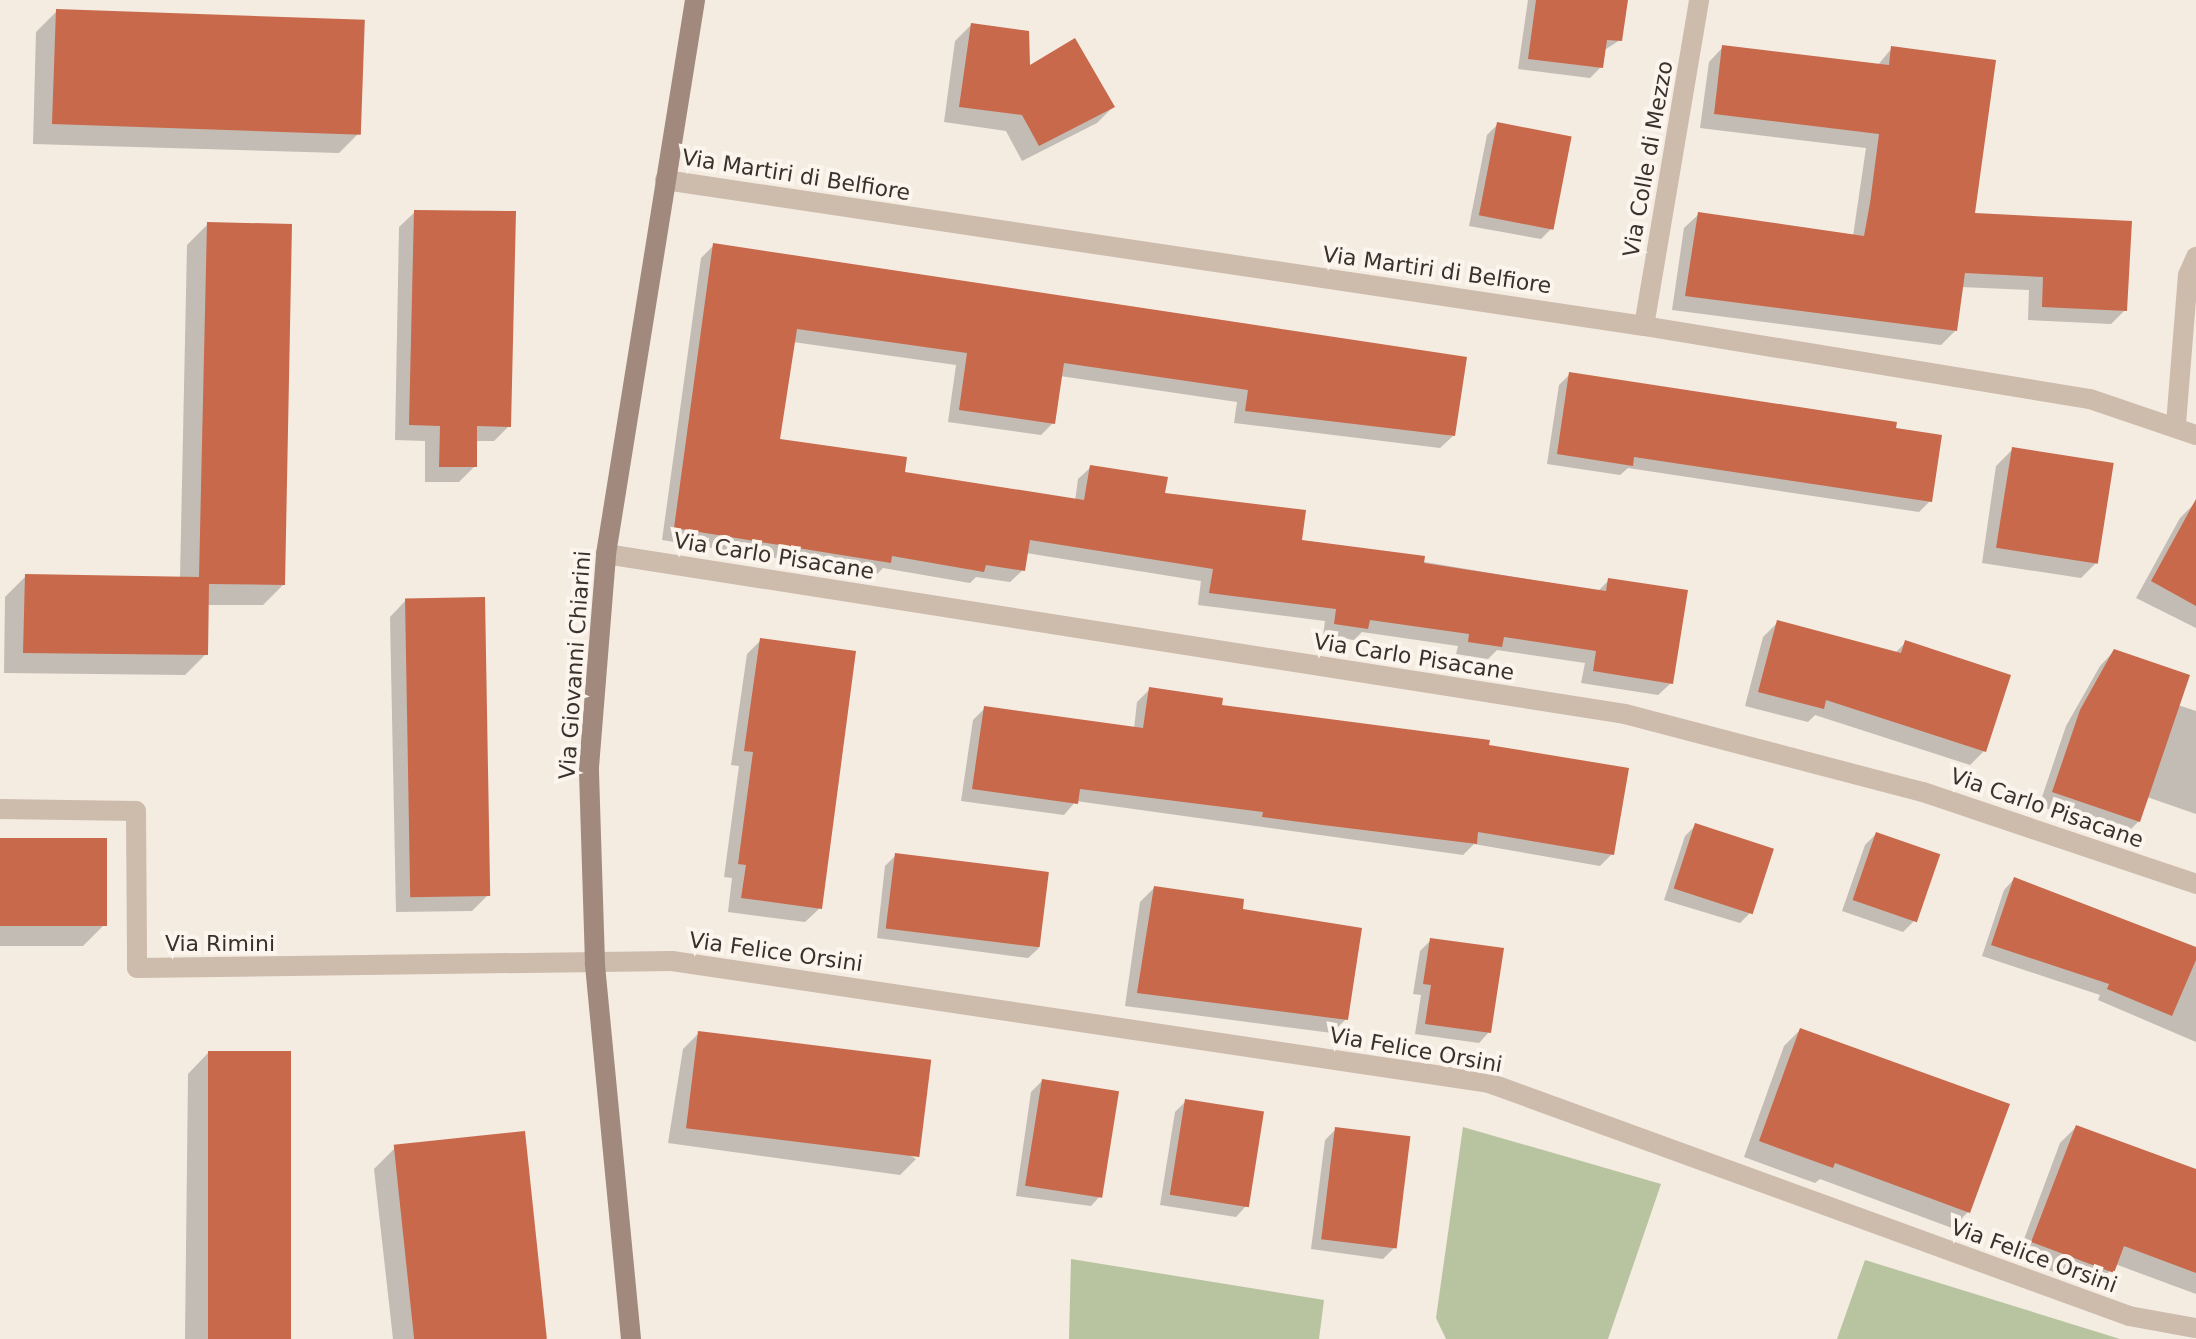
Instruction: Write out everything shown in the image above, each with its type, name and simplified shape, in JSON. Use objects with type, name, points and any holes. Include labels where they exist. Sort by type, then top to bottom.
[{"type":"main road","name":"Via Giovanni Chiarini","points":[[631,1339],[595,963],[589,767],[606,554],[695,0]]},
{"type":"street","name":"Via Colle di Mezzo","points":[[1644,326],[1699,0]]},
{"type":"street","name":"Via Martiri di Belfiore","points":[[665,180],[1644,326],[2090,399],[2176,424],[2196,435]]},
{"type":"street","points":[[2176,424],[2188,275],[2196,257]]},
{"type":"street","name":"Via Carlo Pisacane","points":[[606,554],[1625,714],[1923,792],[2196,884]]},
{"type":"street","name":"Via Rimini","points":[[0,809],[136,811],[137,968],[595,963]]},
{"type":"street","name":"Via Felice Orsini","points":[[595,963],[672,961],[1489,1083],[2129,1316],[2196,1328]]},
{"type":"green space","points":[[1463,1127],[1661,1184],[1608,1339],[1446,1339],[1436,1318]]},
{"type":"green space","points":[[1071,1259],[1324,1300],[1319,1339],[1069,1339]]},
{"type":"green space","points":[[1865,1260],[2120,1339],[1837,1339]]},
{"type":"building","points":[[1536,0],[1628,0],[1622,41],[1607,40],[1603,68],[1528,59]]},
{"type":"building","points":[[56,9],[365,20],[361,135],[52,124]]},
{"type":"building","points":[[971,23],[1029,31],[1030,65],[1075,38],[1115,107],[1039,146],[1022,115],[959,107]]},
{"type":"building","points":[[1722,45],[1889,65],[1891,46],[1996,60],[1975,213],[2132,221],[2127,311],[2042,307],[2043,277],[1965,273],[1957,331],[1685,296],[1698,212],[1864,236],[1870,203],[1879,134],[1714,114]]},
{"type":"building","points":[[1497,122],[1572,137],[1553,230],[1479,215]]},
{"type":"building","points":[[414,210],[516,211],[511,427],[477,426],[477,467],[439,467],[440,426],[409,425]]},
{"type":"building","points":[[207,222],[292,224],[285,585],[209,584],[208,655],[23,653],[25,574],[199,577]]},
{"type":"building","points":[[713,243],[1467,357],[1455,436],[1245,411],[1248,390],[1064,363],[1055,424],[959,410],[967,353],[797,329],[780,439],[907,457],[905,472],[1084,500],[1090,465],[1168,477],[1165,493],[1306,510],[1302,540],[1425,556],[1424,563],[1606,591],[1608,578],[1688,590],[1673,684],[1593,671],[1596,651],[1504,637],[1502,647],[1468,642],[1469,634],[1370,620],[1368,629],[1334,624],[1336,609],[1209,593],[1213,569],[1030,540],[1025,571],[986,565],[984,572],[892,556],[891,563],[674,528]]},
{"type":"building","points":[[1569,372],[1897,422],[1896,428],[1942,435],[1932,502],[1634,457],[1633,466],[1557,454]]},
{"type":"building","points":[[2012,447],[2114,463],[2098,564],[1996,548]]},
{"type":"building","points":[[2196,499],[2196,606],[2151,581]]},
{"type":"building","points":[[485,597],[490,896],[410,897],[405,598]]},
{"type":"building","points":[[1777,620],[1901,653],[1905,640],[2011,675],[1986,752],[1826,700],[1824,709],[1758,692]]},
{"type":"building","points":[[760,638],[856,651],[822,909],[741,898],[746,865],[738,864],[753,752],[744,751]]},
{"type":"building","points":[[2114,649],[2190,675],[2140,822],[2052,792],[2080,710]]},
{"type":"building","points":[[1149,687],[1223,698],[1222,705],[1490,740],[1489,745],[1629,768],[1614,855],[1478,832],[1477,844],[1262,817],[1263,812],[1080,789],[1078,804],[972,789],[984,706],[1143,728]]},
{"type":"building","points":[[1695,823],[1774,849],[1753,914],[1674,889]]},
{"type":"building","points":[[1876,832],[1940,854],[1917,922],[1853,900]]},
{"type":"building","points":[[0,838],[107,838],[107,926],[0,926]]},
{"type":"building","points":[[895,853],[1049,872],[1040,947],[886,928]]},
{"type":"building","points":[[2014,877],[2196,947],[2196,960],[2172,1016],[2107,989],[2109,984],[1991,945]]},
{"type":"building","points":[[1154,886],[1244,899],[1243,909],[1362,928],[1348,1020],[1137,993]]},
{"type":"building","points":[[1430,938],[1504,948],[1491,1033],[1425,1024],[1431,985],[1423,984]]},
{"type":"building","points":[[1800,1028],[2010,1104],[1970,1213],[1835,1163],[1833,1168],[1759,1141]]},
{"type":"building","points":[[698,1031],[931,1060],[919,1157],[686,1128]]},
{"type":"building","points":[[208,1051],[291,1051],[291,1339],[208,1339]]},
{"type":"building","points":[[1042,1079],[1119,1091],[1102,1198],[1025,1186]]},
{"type":"building","points":[[1185,1099],[1264,1112],[1249,1207],[1170,1195]]},
{"type":"building","points":[[2076,1125],[2196,1169],[2196,1273],[2124,1246],[2114,1273],[2031,1242]]},
{"type":"building","points":[[1335,1127],[1410,1136],[1397,1248],[1321,1239]]},
{"type":"building","points":[[525,1131],[547,1339],[414,1339],[394,1145]]}]
